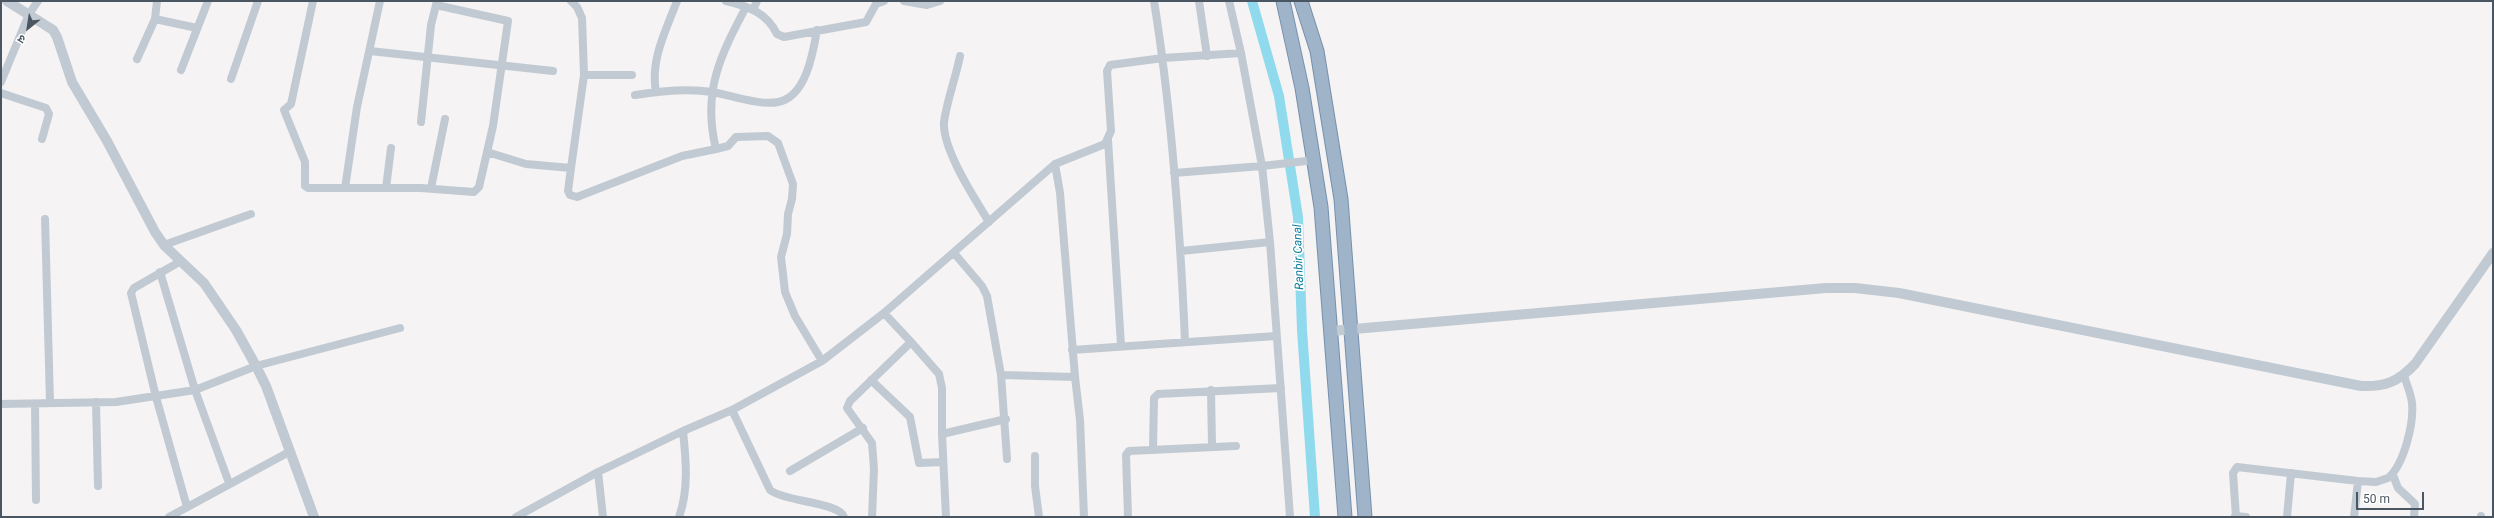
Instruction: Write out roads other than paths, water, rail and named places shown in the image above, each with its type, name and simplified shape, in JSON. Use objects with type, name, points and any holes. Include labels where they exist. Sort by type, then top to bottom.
[{"type":"highway","points":[[1283,1],[1315,160],[1326,250],[1345,517]]},
{"type":"highway","points":[[1301,1],[1317,51],[1341,199],[1365,517]]},
{"type":"street","points":[[7,1],[48,26],[57,37],[72,82],[107,140],[142,210],[164,245],[204,283],[236,330],[266,386],[314,517]]},
{"type":"street","points":[[1,82],[29,14],[38,1]]},
{"type":"street","points":[[137,59],[155,19],[157,1]]},
{"type":"street","points":[[181,70],[208,1]]},
{"type":"street","points":[[231,79],[258,1]]},
{"type":"street","points":[[314,1],[291,104],[284,110],[305,162],[305,186],[308,188],[431,188],[476,191],[479,187],[487,152],[508,20],[436,3],[431,25],[421,122]]},
{"type":"street","points":[[345,188],[357,107],[380,1]]},
{"type":"street","points":[[571,1],[577,7],[582,18],[584,75],[568,192],[570,195],[577,197],[682,156],[728,146],[736,137],[768,136],[778,143],[793,184],[792,199],[788,214],[787,234],[782,257],[785,292],[795,316],[822,361]]},
{"type":"street","points":[[656,92],[654,76],[656,59],[677,1]]},
{"type":"street","points":[[730,1],[749,8],[772,23],[779,36],[866,22],[876,4],[884,1]]},
{"type":"street","points":[[716,149],[710,124],[711,92],[722,52],[749,8],[757,1]]},
{"type":"street","points":[[904,1],[927,5],[940,1]]},
{"type":"street","points":[[1154,1],[1163,58],[1174,173],[1181,251],[1185,341]]},
{"type":"street","points":[[1199,1],[1207,56]]},
{"type":"street","points":[[1229,1],[1241,53],[1262,166],[1270,242],[1290,517]]},
{"type":"street","points":[[155,19],[197,28]]},
{"type":"street","points":[[635,95],[656,92],[711,92],[770,103],[786,99],[798,88],[809,65],[817,30]]},
{"type":"street","points":[[370,51],[553,71]]},
{"type":"street","points":[[1121,345],[1108,140],[1111,122],[1108,68],[1112,64],[1163,58],[1241,53]]},
{"type":"street","points":[[960,56],[944,123],[947,140],[966,184],[989,222]]},
{"type":"street","points":[[584,75],[632,75]]},
{"type":"street","points":[[1,93],[46,108],[50,114],[42,139]]},
{"type":"street","points":[[431,188],[445,119]]},
{"type":"street","points":[[516,517],[598,472],[683,431],[732,410],[822,361],[884,313],[1055,164],[1074,155],[1100,147],[1108,140]]},
{"type":"street","points":[[386,188],[391,148]]},
{"type":"street","points":[[487,152],[526,164],[571,168]]},
{"type":"street","points":[[1174,173],[1315,160]]},
{"type":"street","points":[[1055,164],[1060,193],[1072,350],[1084,470],[1084,517]]},
{"type":"street","points":[[164,245],[251,214]]},
{"type":"street","points":[[45,219],[50,402]]},
{"type":"street","points":[[1181,251],[1270,242]]},
{"type":"street","points":[[954,253],[982,286],[987,296],[1002,375],[1008,459]]},
{"type":"street","points":[[1331,331],[1818,289],[1855,288],[1899,293],[2361,386],[2378,387],[2392,383],[2404,376],[2415,364],[2493,253]]},
{"type":"street","points":[[181,260],[134,288],[131,293],[156,397],[186,507]]},
{"type":"street","points":[[160,272],[195,390],[229,483]]},
{"type":"street","points":[[884,313],[939,374],[942,388],[942,434],[946,517]]},
{"type":"street","points":[[1,404],[96,402],[156,397],[195,390],[256,366],[400,328]]},
{"type":"street","points":[[1072,350],[1121,345],[1276,336]]},
{"type":"street","points":[[872,517],[873,449],[870,437],[849,412],[848,405],[911,342]]},
{"type":"street","points":[[1002,375],[1075,377]]},
{"type":"street","points":[[2246,517],[2236,517],[2233,473],[2237,467],[2358,481],[2383,481],[2393,474],[2402,458],[2412,418],[2412,402],[2404,376]]},
{"type":"street","points":[[872,380],[910,417],[919,463],[943,462]]},
{"type":"street","points":[[1153,449],[1156,396],[1161,393],[1281,388]]},
{"type":"street","points":[[1211,390],[1212,446]]},
{"type":"street","points":[[96,402],[98,486]]},
{"type":"street","points":[[35,404],[36,500]]},
{"type":"street","points":[[732,410],[770,490],[779,496],[836,509],[844,517]]},
{"type":"street","points":[[942,434],[1006,419]]},
{"type":"street","points":[[790,471],[863,428]]},
{"type":"street","points":[[679,517],[685,494],[686,477],[683,431]]},
{"type":"street","points":[[1128,517],[1127,453],[1129,451],[1236,446]]},
{"type":"street","points":[[169,517],[229,483],[289,452]]},
{"type":"street","points":[[1035,456],[1035,486],[1039,517]]},
{"type":"street","points":[[598,472],[603,517]]},
{"type":"street","points":[[2287,517],[2291,473]]},
{"type":"street","points":[[2393,474],[2398,488],[2415,504],[2414,517]]},
{"type":"street","points":[[2354,517],[2358,481]]},
{"type":"waterway","name":"Ranbir Canal","points":[[1252,1],[1279,96],[1298,217],[1302,330],[1315,517]]}]
